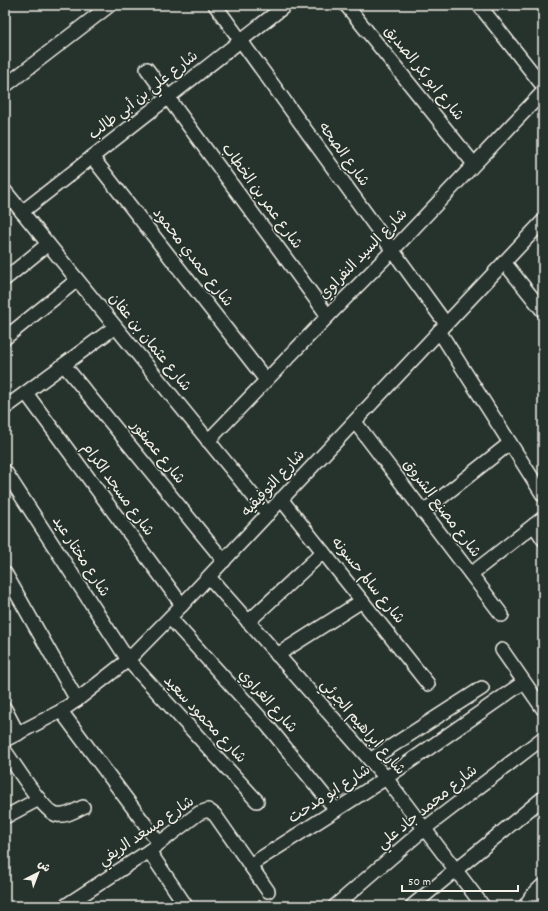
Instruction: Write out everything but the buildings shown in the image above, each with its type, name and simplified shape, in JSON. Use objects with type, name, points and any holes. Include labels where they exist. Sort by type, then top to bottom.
[{"type":"street","points":[[5,86],[110,5]]},
{"type":"street","name":"شارع الصحه","points":[[215,5],[392,251],[442,328],[543,495]]},
{"type":"street","name":"شارع علي بن أبي طالب","points":[[22,212],[286,5]]},
{"type":"street","name":"شارع ابو بكر الصديق","points":[[346,5],[474,164]]},
{"type":"street","points":[[479,5],[543,86]]},
{"type":"street","name":"شارع عمر بن الخطاب","points":[[147,69],[328,316]]},
{"type":"street","name":"شارع السيد النفراوي","points":[[208,441],[543,92]]},
{"type":"street","name":"شارع حمدي محمود","points":[[92,157],[266,380]]},
{"type":"street","name":"شارع عثمان بن عفان","points":[[7,198],[22,212],[268,514]]},
{"type":"street","name":"شارع التوفيقيه","points":[[5,740],[61,711],[128,660],[209,577],[504,262],[542,226]]},
{"type":"street","points":[[5,279],[48,244]]},
{"type":"street","points":[[504,262],[543,311]]},
{"type":"street","points":[[5,338],[77,280]]},
{"type":"street","points":[[5,408],[115,327]]},
{"type":"street","name":"شارع عصفور","points":[[64,365],[224,561]]},
{"type":"street","name":"شارع مسجد الكرام","points":[[26,393],[182,605]]},
{"type":"street","name":"شارع مصنع الشروق","points":[[355,422],[502,615]]},
{"type":"street","points":[[424,512],[510,442]]},
{"type":"street","name":"شارع مختار عيد","points":[[5,471],[128,660]]},
{"type":"street","name":"شارع سالم حسونه","points":[[281,499],[428,684]]},
{"type":"street","points":[[471,574],[538,522],[543,539]]},
{"type":"street","points":[[248,622],[323,552]]},
{"type":"street","points":[[5,573],[77,700]]},
{"type":"street","name":"شارع ابراهيم الجرئي","points":[[209,577],[386,778],[483,906]]},
{"type":"street","points":[[277,655],[362,601]]},
{"type":"street","name":"شارع الغراوي","points":[[170,618],[267,725],[336,810]]},
{"type":"street","points":[[502,650],[543,709]]},
{"type":"street","name":"شارع محمود سعيد","points":[[128,660],[257,801]]},
{"type":"street","name":"شارع ابو مدحت","points":[[250,865],[386,778],[524,682]]},
{"type":"street","points":[[370,760],[482,688]]},
{"type":"street","points":[[5,709],[18,734]]},
{"type":"street","points":[[61,711],[154,847],[186,906]]},
{"type":"street","name":"شارع محمد جاد علي","points":[[335,906],[424,829],[543,738]]},
{"type":"street","points":[[5,751],[45,807],[56,815],[66,814],[83,807]]},
{"type":"street","points":[[412,906],[543,798]]},
{"type":"street","points":[[5,817],[39,799]]},
{"type":"street","name":"شارع مسعد الريفي","points":[[65,906],[154,847],[199,813],[208,810],[215,815],[250,865]]},
{"type":"street","points":[[250,865],[268,891]]},
{"type":"street","points":[[527,906],[533,897],[543,887]]}]
